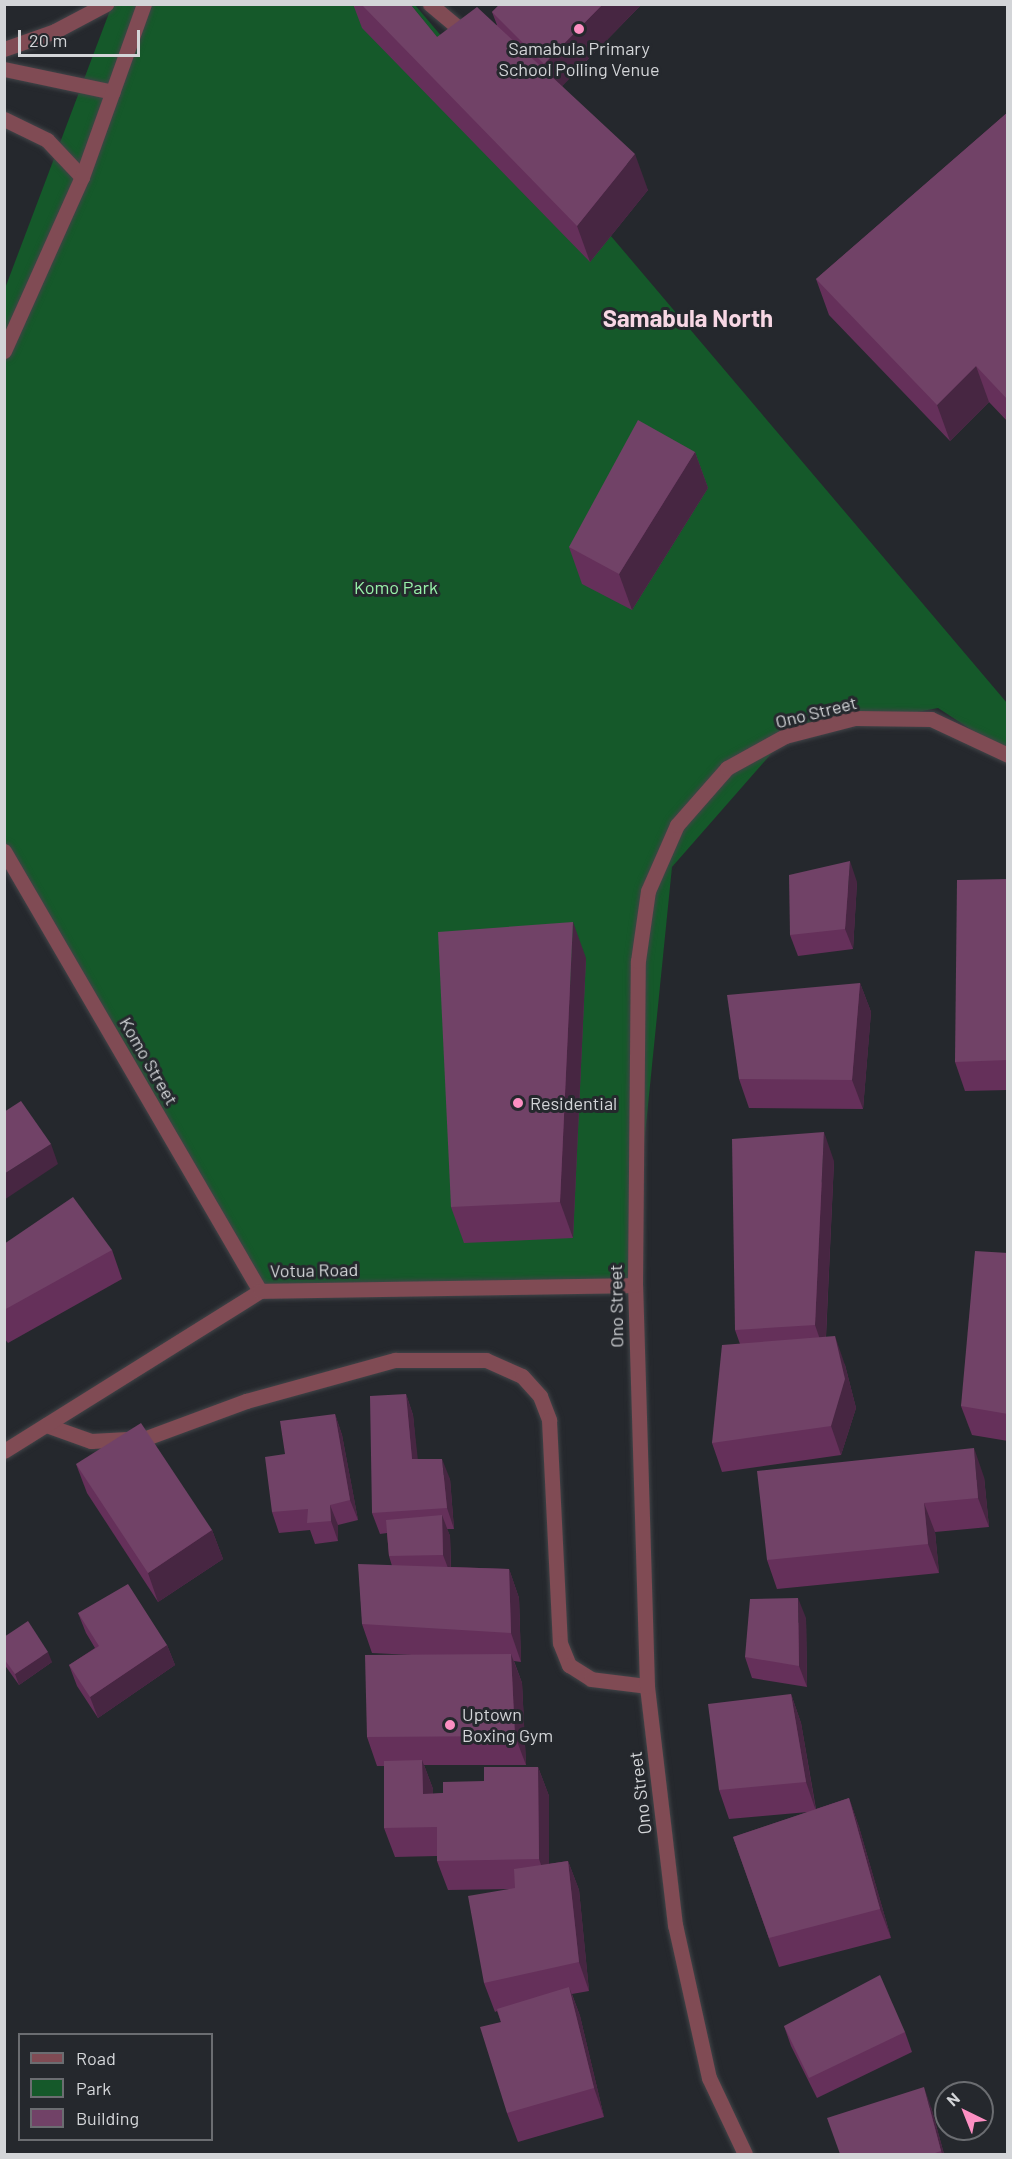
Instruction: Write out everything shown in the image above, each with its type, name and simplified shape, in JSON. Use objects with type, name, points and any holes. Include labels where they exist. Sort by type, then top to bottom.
[{"type":"street","points":[[4,49],[55,31],[106,4]]},
{"type":"street","points":[[4,351],[82,177],[144,4]]},
{"type":"street","points":[[430,4],[467,35]]},
{"type":"street","points":[[4,69],[113,92]]},
{"type":"street","points":[[4,119],[47,140],[82,177]]},
{"type":"street","name":"Ono Street","points":[[745,2154],[709,2078],[675,1925],[647,1686],[635,1285],[638,961],[648,891],[677,825],[728,768],[784,736],[855,718],[931,719],[1008,755]]},
{"type":"street","name":"Komo Street","points":[[4,851],[260,1290]]},
{"type":"street","name":"Votua Road","points":[[4,1451],[260,1290],[635,1285]]},
{"type":"street","points":[[46,1425],[91,1441],[146,1438],[246,1401],[395,1360],[486,1360],[522,1376],[540,1396],[549,1420],[560,1643],[569,1665],[591,1679],[647,1686]]},
{"type":"green space","name":"Komo Park","points":[[112,5],[415,5],[1007,703],[1007,753],[938,708],[785,738],[672,867],[629,1294],[265,1286],[5,852],[4,291]]},
{"type":"building","points":[[361,4],[410,4],[437,37],[477,7],[635,154],[577,226]]},
{"type":"building","points":[[500,4],[603,4],[544,64],[492,12]]},
{"type":"building","points":[[1008,112],[1008,400],[976,366],[937,405],[816,279]]},
{"type":"building","points":[[638,420],[695,452],[619,574],[569,547]]},
{"type":"building","points":[[850,861],[845,929],[790,935],[789,875]]},
{"type":"building","points":[[1008,879],[1008,1060],[955,1062],[957,880]]},
{"type":"building","name":"Residential","points":[[573,922],[560,1202],[451,1207],[438,932]]},
{"type":"building","points":[[860,983],[852,1080],[739,1079],[727,995]]},
{"type":"building","points":[[21,1101],[51,1144],[4,1174],[4,1112]]},
{"type":"building","points":[[824,1132],[815,1325],[735,1330],[732,1139]]},
{"type":"building","points":[[73,1197],[112,1250],[4,1310],[4,1244]]},
{"type":"building","points":[[975,1251],[1008,1253],[1008,1414],[961,1406]]},
{"type":"building","points":[[835,1336],[845,1379],[831,1426],[712,1443],[722,1345]]},
{"type":"building","points":[[406,1394],[412,1459],[442,1459],[447,1508],[372,1513],[370,1396]]},
{"type":"building","points":[[335,1414],[350,1500],[330,1505],[331,1521],[307,1523],[308,1509],[272,1512],[265,1457],[285,1454],[280,1421]]},
{"type":"building","points":[[141,1423],[212,1530],[148,1573],[76,1464]]},
{"type":"building","points":[[974,1448],[978,1498],[924,1503],[928,1544],[767,1560],[757,1471]]},
{"type":"building","points":[[442,1515],[443,1555],[389,1556],[386,1520]]},
{"type":"building","points":[[358,1564],[509,1569],[511,1633],[362,1624]]},
{"type":"building","points":[[128,1584],[167,1645],[90,1697],[69,1665],[99,1646],[78,1613]]},
{"type":"building","points":[[798,1598],[799,1666],[745,1657],[750,1599]]},
{"type":"building","points":[[28,1621],[48,1652],[15,1674],[4,1659],[4,1637]]},
{"type":"building","name":"Uptown Boxing Gym","points":[[511,1654],[515,1736],[367,1737],[365,1655]]},
{"type":"building","points":[[791,1694],[806,1782],[719,1790],[708,1704]]},
{"type":"building","points":[[422,1760],[423,1794],[443,1793],[443,1782],[484,1781],[484,1767],[538,1767],[539,1859],[437,1861],[437,1827],[384,1828],[384,1761]]},
{"type":"building","points":[[849,1798],[880,1909],[769,1938],[733,1837]]},
{"type":"building","points":[[568,1861],[579,1962],[484,1983],[468,1896],[515,1888],[514,1869]]},
{"type":"building","points":[[880,1975],[905,2032],[809,2078],[784,2026]]},
{"type":"building","points":[[569,1987],[594,2088],[507,2113],[480,2027],[501,2022],[497,2009]]},
{"type":"building","points":[[924,2087],[934,2125],[934,2141],[938,2141],[941,2151],[932,2154],[840,2154],[827,2118]]},
{"type":"place","name":"Samabula Primary School Polling Venue","points":[[579,29]]},
{"type":"place","name":"Residential","points":[[518,1103]]},
{"type":"place","name":"Uptown Boxing Gym","points":[[450,1725]]},
{"type":"district","name":"Samabula North","points":[[688,318]]}]
